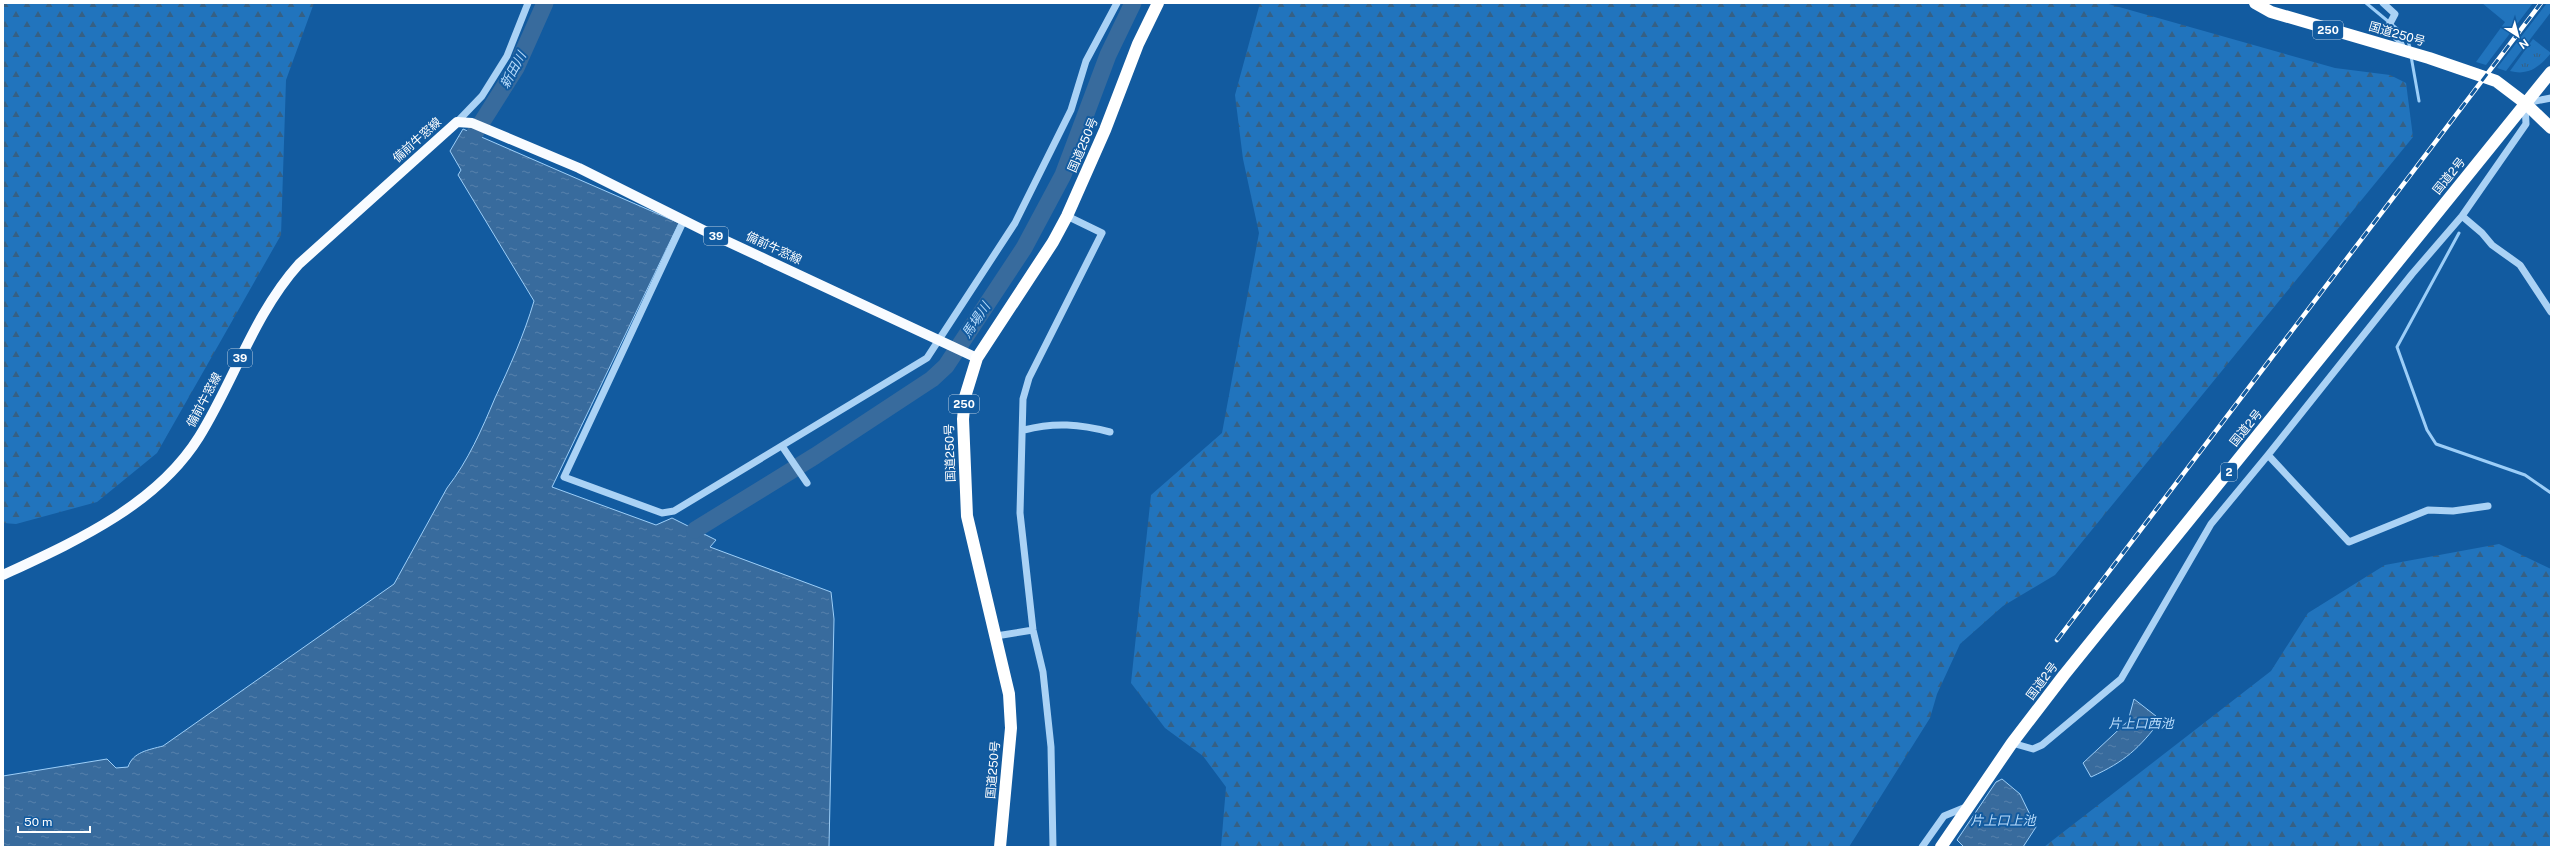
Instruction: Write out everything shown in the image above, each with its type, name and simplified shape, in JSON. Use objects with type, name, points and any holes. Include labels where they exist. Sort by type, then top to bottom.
[{"type":"highway","name":"国道250号","points":[[1000,847],[1011,728],[1009,694],[967,516],[963,419],[965,397],[974,356],[1053,242],[1067,216],[1105,130],[1138,44],[1158,3]]},
{"type":"highway","name":"国道250号","points":[[2255,3],[2271,12],[2429,58],[2496,81],[2525,103],[2551,128]]},
{"type":"highway","name":"国道2号","points":[[1941,847],[1966,807],[2012,743],[2086,647],[2551,72]]},
{"type":"main road","name":"備前牛窓線","points":[[3,575],[110,520],[155,488],[176,467],[200,436],[260,320],[282,283],[299,264],[461,122],[489,130],[579,168],[684,220],[974,356]]},
{"type":"street","points":[[461,122],[482,96],[507,56],[528,3]]},
{"type":"street","points":[[684,220],[564,477],[662,513],[674,511],[783,448],[927,358],[941,341],[1016,223],[1071,110],[1086,61],[1117,3]]},
{"type":"street","points":[[2383,3],[2395,14],[2387,29],[2399,40],[2404,51]]},
{"type":"street","points":[[2012,743],[2032,749],[2042,745],[2077,714],[2114,688],[2126,671],[2211,524],[2412,274],[2462,216],[2526,124],[2525,103],[2551,98]]},
{"type":"street","points":[[1054,847],[1052,747],[1043,672],[1033,630],[1020,513],[1024,430],[1023,399],[1029,378],[1102,233],[1067,216]]},
{"type":"street","points":[[2462,216],[2482,232],[2492,245],[2520,265],[2551,312]]},
{"type":"street","points":[[1024,430],[1041,426],[1068,424],[1110,432]]},
{"type":"street","points":[[783,448],[807,483]]},
{"type":"street","points":[[2268,455],[2350,542],[2428,510],[2453,511],[2488,506]]},
{"type":"street","points":[[996,636],[1033,630]]},
{"type":"street","points":[[1922,847],[1944,816],[1966,807]]},
{"type":"green space","points":[[3,3],[314,3],[286,80],[281,235],[157,453],[97,502],[16,524],[3,523]]},
{"type":"green space","points":[[1260,3],[2105,3],[2335,68],[2390,75],[2406,83],[2413,137],[2055,575],[2003,606],[1960,644],[1937,694],[1930,718],[1849,847],[1221,847],[1226,787],[1203,756],[1165,728],[1131,683],[1151,495],[1222,433],[1259,233],[1243,159],[1235,95]]},
{"type":"green space","points":[[2482,3],[2533,3],[2486,65],[2476,62],[2505,22]]},
{"type":"green space","points":[[2547,3],[2551,3],[2551,12],[2506,71],[2497,68]]},
{"type":"green space","points":[[2533,39],[2551,53],[2533,69],[2523,72],[2510,71]]},
{"type":"green space","points":[[2499,544],[2551,569],[2551,847],[2044,847],[2271,671],[2308,613],[2385,565]]},
{"type":"water","points":[[463,129],[679,223],[552,487],[656,525],[672,518],[716,540],[710,547],[831,592],[834,619],[829,847],[3,847],[3,776],[107,759],[116,768],[128,767],[133,758],[137,755],[147,750],[163,746],[394,584],[447,488],[462,467],[474,444],[516,350],[534,301],[458,175],[461,170],[450,151]]},
{"type":"water","name":"片上口西池","points":[[2134,699],[2161,720],[2138,747],[2122,760],[2091,777],[2083,763],[2128,721]]},
{"type":"water","name":"片上口上池","points":[[2002,779],[2020,794],[2036,827],[2023,847],[1964,847],[1957,840],[1996,782]]},
{"type":"waterway","name":"新田川","points":[[475,133],[516,68],[545,3]]},
{"type":"waterway","name":"馬場川","points":[[695,530],[815,456],[932,379],[946,366],[1024,248],[1063,175],[1108,55],[1133,3]]},
{"type":"waterway","points":[[2366,3],[2407,37],[2410,48]]},
{"type":"waterway","points":[[2411,56],[2419,101]]},
{"type":"waterway","points":[[2459,233],[2397,347],[2427,430],[2436,444],[2525,475],[2551,493]]},
{"type":"railway","points":[[2057,640],[2541,3]]}]
